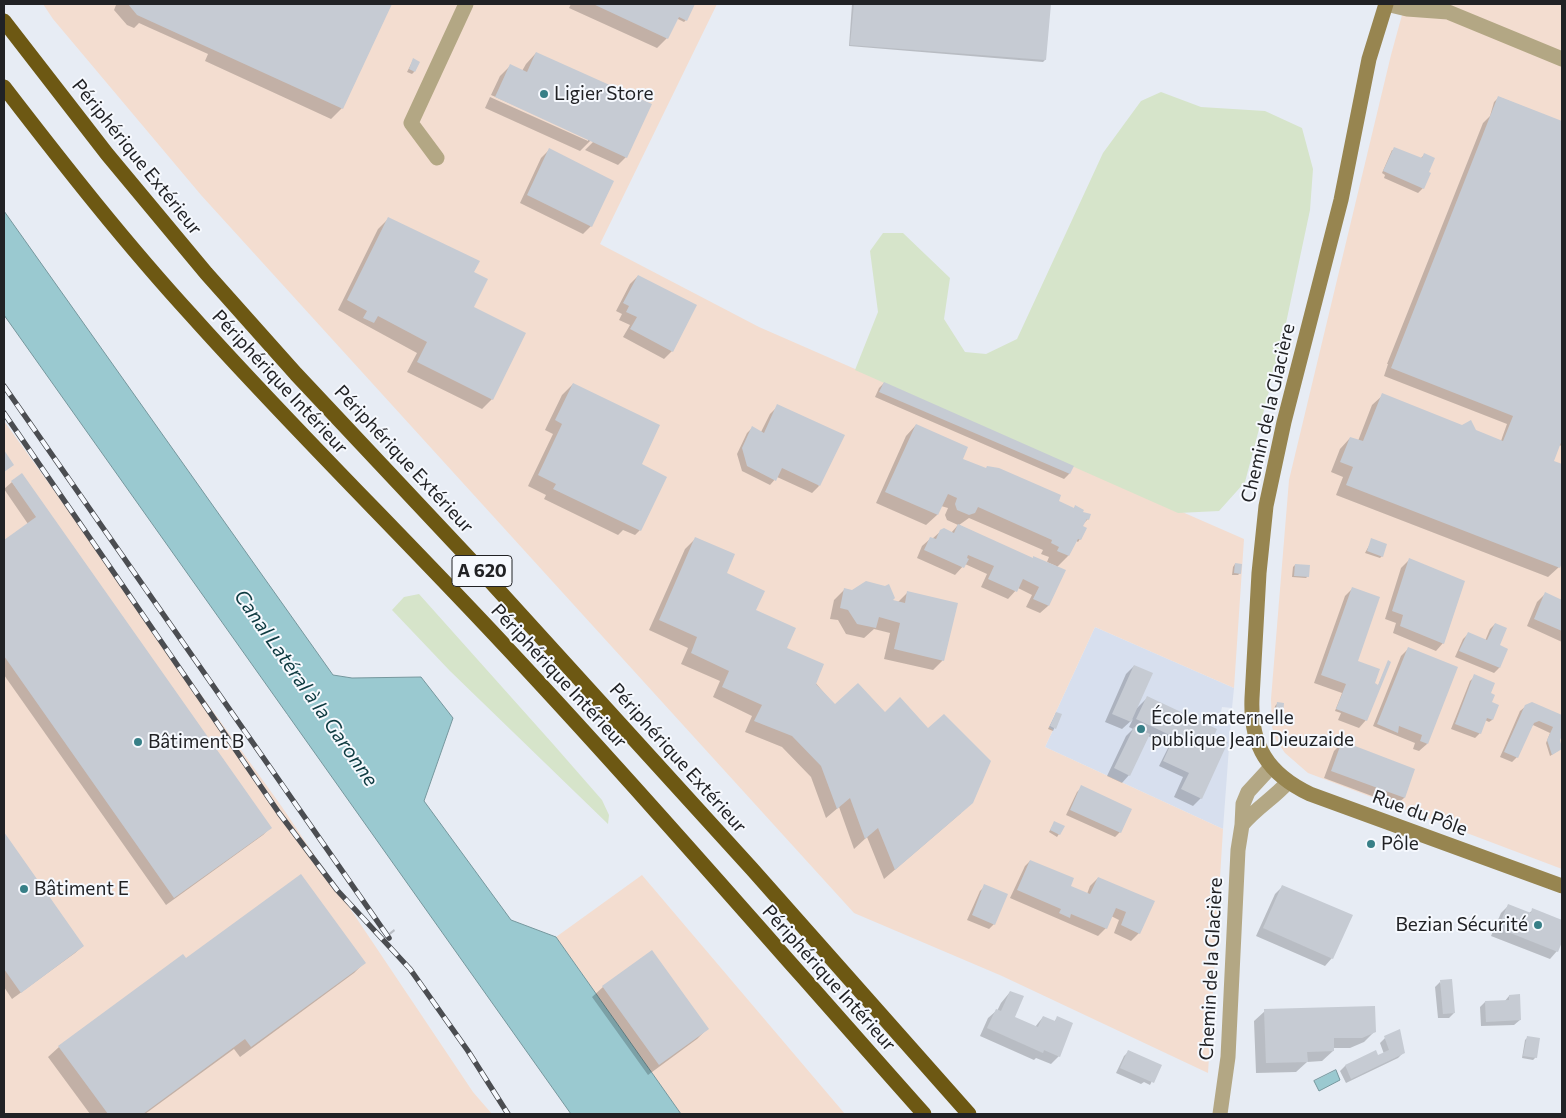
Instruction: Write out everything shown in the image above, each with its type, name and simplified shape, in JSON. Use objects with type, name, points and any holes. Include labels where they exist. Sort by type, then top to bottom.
[{"type":"highway","name":"Périphérique Extérieur","points":[[4,21],[107,154],[206,273],[296,374],[481,570],[693,804],[969,1114]]},
{"type":"highway","name":"Périphérique Intérieur","points":[[4,87],[83,187],[191,316],[521,664],[632,785],[924,1114]]},
{"type":"highway","points":[[954,1097],[976,1114]]},
{"type":"street","points":[[438,158],[411,123],[466,4]]},
{"type":"street","points":[[1386,4],[1407,9],[1443,8],[1562,59]]},
{"type":"street","name":"Chemin de la Glacière","points":[[1220,1114],[1228,1057],[1238,850],[1243,804],[1248,792],[1271,767],[1258,746],[1251,711],[1259,573],[1266,506],[1286,412],[1341,200],[1369,59],[1386,4]]},
{"type":"street","name":"Rue du Pôle","points":[[1271,767],[1288,782],[1310,794],[1562,886]]},
{"type":"street","points":[[1242,825],[1254,811],[1279,792],[1288,782]]},
{"type":"shaded area","points":[[43,4],[717,4],[600,244],[759,327],[1244,539],[1234,688],[1095,627],[1049,727],[1053,730],[1045,747],[1223,829],[1208,1073],[1002,976],[854,913],[201,195],[53,19]]},
{"type":"shaded area","points":[[1405,4],[1562,4],[1562,869],[1308,773],[1285,753],[1276,740],[1272,727],[1271,699],[1289,480],[1391,55]]},
{"type":"shaded area","points":[[4,421],[282,807],[473,1092],[492,1114],[4,1114]]},
{"type":"shaded area","name":"École maternelle publique Jean Dieuzaide","points":[[1095,627],[1234,688],[1232,708],[1222,707],[1221,712],[1221,718],[1231,720],[1223,829],[1045,747],[1053,730],[1049,727]]},
{"type":"shaded area","points":[[642,875],[845,1114],[681,1114],[556,937]]},
{"type":"green space","points":[[1161,92],[1201,107],[1265,111],[1302,128],[1313,169],[1310,210],[1282,342],[1245,482],[1219,511],[1178,513],[855,370],[878,312],[870,251],[883,233],[903,233],[950,278],[944,319],[965,352],[986,354],[1017,339],[1103,153],[1141,101]]},
{"type":"green space","points":[[419,594],[602,800],[609,815],[608,824],[450,671],[392,610],[404,597]]},
{"type":"water","name":"Canal Latéral à la Garonne","points":[[4,211],[333,675],[352,678],[421,677],[453,718],[424,801],[511,920],[556,937],[681,1114],[571,1114],[4,315]]},
{"type":"water","points":[[1336,1070],[1340,1080],[1319,1091],[1314,1081]]},
{"type":"building","points":[[128,4],[392,4],[343,109],[137,15]]},
{"type":"building","points":[[593,4],[695,4],[687,21],[679,17],[668,39]]},
{"type":"building","points":[[854,4],[1051,4],[1046,60],[850,45]]},
{"type":"building","points":[[536,52],[652,104],[627,158],[495,97],[510,64],[527,72]]},
{"type":"building","points":[[413,58],[420,62],[415,72],[409,69]]},
{"type":"building","points":[[1498,96],[1562,121],[1562,440],[1554,461],[1562,464],[1562,562],[1560,568],[1346,485],[1353,467],[1340,462],[1350,437],[1363,441],[1382,393],[1462,425],[1471,420],[1476,430],[1503,441],[1513,416],[1391,368]]},
{"type":"building","points":[[1394,147],[1422,158],[1424,153],[1435,158],[1424,189],[1383,171]]},
{"type":"building","points":[[549,148],[614,181],[592,227],[527,195]]},
{"type":"building","points":[[388,217],[480,261],[474,272],[488,279],[474,307],[526,333],[493,400],[417,362],[427,342],[378,316],[374,323],[363,318],[367,311],[347,300]]},
{"type":"building","points":[[638,275],[697,305],[673,352],[630,329],[637,317],[626,312],[629,306],[623,303]]},
{"type":"building","points":[[884,382],[1074,466],[1070,474],[879,392]]},
{"type":"building","points":[[573,383],[660,425],[642,464],[667,477],[641,531],[553,489],[556,484],[538,475],[562,424],[555,420]]},
{"type":"building","points":[[777,404],[845,435],[820,486],[782,468],[776,481],[747,466],[742,448],[752,426],[764,433]]},
{"type":"building","points":[[916,424],[968,447],[963,459],[986,468],[987,466],[999,468],[1061,495],[1059,501],[1074,508],[1075,505],[1084,510],[1083,512],[1091,514],[1089,520],[1087,519],[1083,526],[1087,528],[1081,540],[1078,539],[1069,556],[1057,551],[1059,547],[1051,543],[1052,540],[978,507],[975,513],[969,515],[957,510],[955,504],[957,498],[948,494],[938,515],[885,492]]},
{"type":"building","points":[[4,450],[14,465],[4,472]]},
{"type":"building","name":"Bâtiment B","points":[[22,473],[272,828],[174,898],[4,656],[4,540],[36,517],[11,481]]},
{"type":"building","points":[[958,524],[1033,558],[1033,556],[1066,570],[1049,606],[1033,599],[1039,587],[1023,579],[1017,592],[988,579],[994,566],[968,555],[967,558],[969,559],[964,568],[924,550],[930,537],[936,539],[940,530],[944,528],[954,533]]},
{"type":"building","points":[[695,537],[735,554],[727,573],[765,591],[756,610],[796,628],[787,648],[824,664],[816,684],[835,704],[858,683],[885,712],[900,697],[928,728],[944,714],[991,761],[973,803],[895,870],[878,828],[865,839],[850,798],[837,809],[821,766],[792,736],[754,721],[762,705],[722,687],[729,671],[691,653],[697,637],[659,620]]},
{"type":"building","points":[[1371,538],[1387,544],[1383,557],[1367,551]]},
{"type":"building","points":[[1409,558],[1465,581],[1444,644],[1400,626],[1403,615],[1392,611]]},
{"type":"building","points":[[1235,563],[1242,564],[1241,574],[1234,573]]},
{"type":"building","points":[[1295,564],[1310,565],[1309,577],[1294,576]]},
{"type":"building","points":[[866,581],[885,586],[889,584],[895,598],[893,600],[905,603],[907,591],[958,603],[944,661],[894,649],[900,623],[879,617],[876,628],[857,624],[848,610],[840,608],[844,588],[852,590]]},
{"type":"building","points":[[1352,587],[1380,597],[1358,661],[1380,669],[1375,683],[1378,685],[1388,660],[1391,662],[1367,721],[1336,709],[1346,684],[1321,675]]},
{"type":"building","points":[[1545,592],[1562,600],[1562,631],[1534,619]]},
{"type":"building","points":[[1495,623],[1507,628],[1500,645],[1508,649],[1500,668],[1459,651],[1468,632],[1487,640]]},
{"type":"building","points":[[1408,647],[1458,667],[1428,744],[1420,741],[1422,735],[1399,726],[1398,733],[1377,724]]},
{"type":"building","points":[[1134,665],[1153,673],[1131,722],[1112,714]]},
{"type":"building","points":[[1474,674],[1495,683],[1491,693],[1495,695],[1492,702],[1499,705],[1493,720],[1487,718],[1481,734],[1455,724]]},
{"type":"building","points":[[1147,696],[1217,729],[1214,736],[1228,742],[1202,799],[1181,789],[1189,773],[1163,761],[1174,737],[1136,719]]},
{"type":"building","points":[[1277,702],[1284,703],[1283,715],[1275,715]]},
{"type":"building","points":[[1532,702],[1562,715],[1562,736],[1560,740],[1562,749],[1552,755],[1547,740],[1553,727],[1539,721],[1534,723],[1518,758],[1504,752],[1525,705]]},
{"type":"building","points":[[1056,712],[1062,714],[1056,729],[1050,726]]},
{"type":"building","points":[[1134,727],[1150,734],[1130,776],[1114,768]]},
{"type":"building","points":[[1342,741],[1415,769],[1405,798],[1331,771]]},
{"type":"building","points":[[1081,785],[1132,809],[1121,833],[1070,810]]},
{"type":"building","points":[[1054,821],[1065,826],[1060,835],[1050,830]]},
{"type":"building","name":"Bâtiment E","points":[[4,832],[84,946],[21,993],[4,969]]},
{"type":"building","points":[[1030,860],[1074,878],[1071,886],[1090,894],[1098,877],[1155,901],[1140,934],[1121,925],[1126,912],[1116,908],[1107,929],[1071,914],[1070,918],[1059,913],[1061,909],[1017,890]]},
{"type":"building","points":[[301,874],[366,963],[251,1047],[245,1039],[143,1114],[108,1114],[58,1046],[183,954],[186,958]]},
{"type":"building","points":[[984,884],[1008,894],[995,925],[972,915]]},
{"type":"building","points":[[1282,885],[1353,915],[1333,959],[1263,928]]},
{"type":"building","points":[[1508,904],[1531,913],[1532,908],[1562,920],[1562,942],[1558,952],[1498,928]]},
{"type":"building","points":[[652,950],[709,1029],[659,1065],[602,986]]},
{"type":"building","points":[[1452,979],[1455,1013],[1443,1014],[1440,980]]},
{"type":"building","points":[[1010,991],[1024,996],[1015,1017],[1038,1027],[1043,1016],[1055,1021],[1057,1016],[1073,1023],[1060,1057],[1044,1050],[1043,1053],[987,1028],[996,1009],[1001,1011]]},
{"type":"building","points":[[1520,994],[1521,1020],[1486,1022],[1485,1001],[1509,1000],[1509,995]]},
{"type":"building","points":[[1375,1006],[1376,1032],[1362,1038],[1334,1038],[1334,1051],[1307,1052],[1308,1062],[1266,1063],[1264,1009]]},
{"type":"building","points":[[1400,1029],[1405,1053],[1351,1079],[1345,1065],[1376,1050],[1378,1055],[1389,1050],[1384,1036]]},
{"type":"building","points":[[1527,1036],[1540,1038],[1537,1058],[1523,1056]]},
{"type":"building","points":[[1128,1050],[1162,1065],[1154,1083],[1120,1068]]},
{"type":"railway","points":[[4,386],[389,938]]},
{"type":"railway","points":[[4,413],[279,813],[337,890],[410,969],[468,1051],[508,1114]]},
{"type":"place","name":"Ligier Store","points":[[544,94]]},
{"type":"place","name":"École maternelle publique Jean Dieuzaide","points":[[1141,729]]},
{"type":"place","name":"Bâtiment B","points":[[138,742]]},
{"type":"place","name":"Pôle","points":[[1371,844]]},
{"type":"place","name":"Bâtiment E","points":[[24,889]]},
{"type":"place","name":"Bezian Sécurité","points":[[1538,925]]}]
